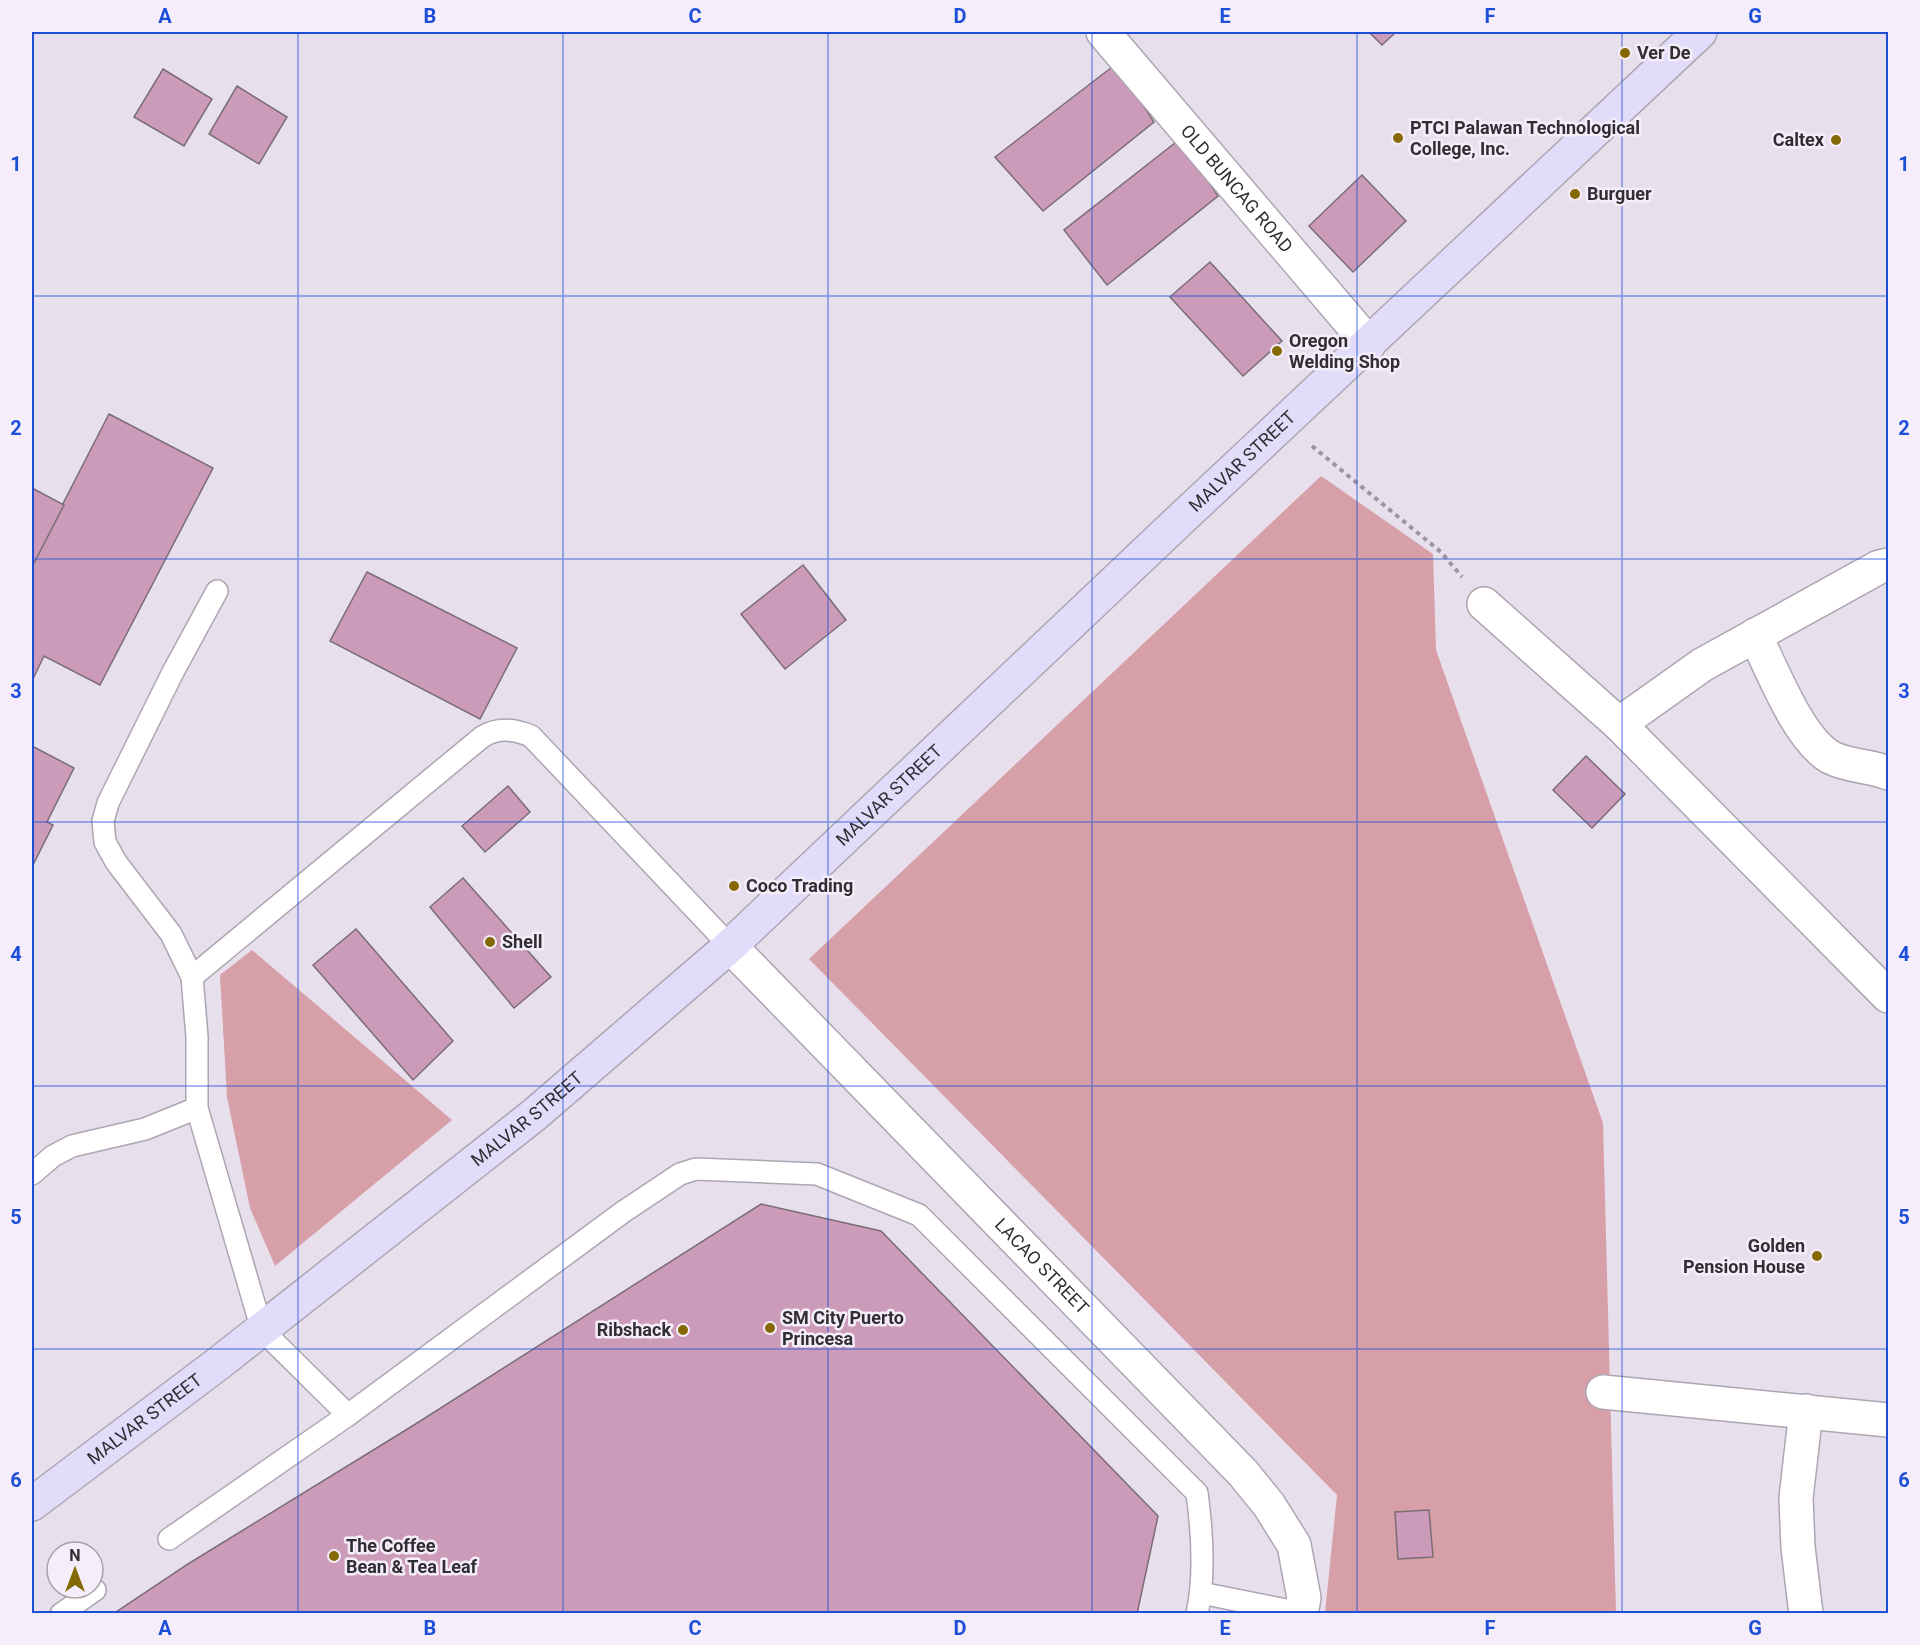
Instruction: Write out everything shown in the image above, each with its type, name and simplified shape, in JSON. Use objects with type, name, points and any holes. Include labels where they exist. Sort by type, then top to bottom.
[{"type":"main road","name":"MALVAR STREET","points":[[32,1504],[262,1330],[534,1115],[730,946],[1369,344],[1689,35]]},
{"type":"street","name":"OLD BUNCAG ROAD","points":[[1104,32],[1369,344]]},
{"type":"street","points":[[1619,724],[1702,665],[1879,567],[1888,565]]},
{"type":"street","points":[[1484,604],[1619,724],[1888,996]]},
{"type":"street","points":[[1755,635],[1799,724],[1815,744],[1829,756],[1848,765],[1888,773]]},
{"type":"street","name":"LACAO STREET","points":[[730,946],[1243,1473],[1269,1505],[1294,1545],[1304,1598],[1301,1613]]},
{"type":"street","points":[[1603,1392],[1888,1420]]},
{"type":"street","points":[[1806,1411],[1796,1498],[1798,1547],[1806,1614]]},
{"type":"lane","points":[[217,591],[173,672],[108,803],[103,821],[105,842],[116,862],[171,934],[192,977],[197,1037],[197,1108],[262,1330],[348,1415]]},
{"type":"lane","points":[[192,977],[482,737],[498,730],[521,732],[531,736],[539,743],[730,946]]},
{"type":"lane","points":[[32,1174],[53,1156],[72,1146],[144,1129],[197,1108]]},
{"type":"lane","points":[[169,1539],[348,1415],[624,1212],[680,1174],[696,1169],[817,1174],[919,1215],[1197,1493],[1202,1527],[1202,1593],[1197,1614]]},
{"type":"lane","points":[[1202,1593],[1301,1613]]},
{"type":"lane","points":[[61,1614],[81,1600]]},
{"type":"path","points":[[1283,423],[1441,552],[1484,604]]},
{"type":"shaded area","points":[[1321,476],[1433,554],[1436,650],[1603,1123],[1616,1613],[1325,1613],[1337,1495],[809,959]]},
{"type":"shaded area","points":[[252,950],[452,1120],[275,1266],[250,1208],[227,1097],[220,975]]},
{"type":"building","points":[[1369,32],[1396,32],[1382,45]]},
{"type":"building","points":[[1116,64],[1154,122],[1043,211],[995,157]]},
{"type":"building","points":[[163,69],[212,99],[184,146],[134,117]]},
{"type":"building","points":[[237,86],[287,117],[259,164],[209,134]]},
{"type":"building","points":[[1180,139],[1218,196],[1107,285],[1064,230]]},
{"type":"building","points":[[1362,175],[1406,221],[1353,272],[1309,226]]},
{"type":"building","points":[[1210,262],[1282,341],[1243,376],[1170,297]]},
{"type":"building","points":[[109,414],[213,468],[100,685],[44,656],[32,681],[32,564]]},
{"type":"building","points":[[32,488],[64,505],[32,567]]},
{"type":"building","points":[[803,565],[846,620],[785,669],[741,614]]},
{"type":"building","points":[[367,572],[517,648],[480,719],[330,641]]},
{"type":"building","points":[[32,746],[74,768],[47,822],[53,825],[32,867]]},
{"type":"building","points":[[1586,756],[1625,794],[1592,828],[1553,790]]},
{"type":"building","points":[[508,786],[530,812],[485,852],[462,826]]},
{"type":"building","name":"Shell","points":[[463,878],[551,977],[514,1008],[430,907]]},
{"type":"building","points":[[356,929],[453,1041],[413,1080],[313,965]]},
{"type":"building","name":"SM City Puerto Princesa","points":[[761,1204],[881,1231],[1158,1516],[1137,1614],[113,1614],[188,1564],[414,1425]]},
{"type":"building","points":[[1429,1510],[1433,1557],[1398,1559],[1395,1512]]},
{"type":"place","name":"Ver De","points":[[1625,53]]},
{"type":"place","name":"PTCI Palawan Technological College, Inc.","points":[[1398,138]]},
{"type":"place","name":"Caltex","points":[[1836,140]]},
{"type":"place","name":"Burguer","points":[[1575,194]]},
{"type":"place","name":"Oregon Welding Shop","points":[[1277,351]]},
{"type":"place","name":"Coco Trading","points":[[734,886]]},
{"type":"place","name":"Shell","points":[[490,942]]},
{"type":"place","name":"Golden Pension House","points":[[1817,1256]]},
{"type":"place","name":"SM City Puerto Princesa","points":[[770,1328]]},
{"type":"place","name":"Ribshack","points":[[683,1330]]},
{"type":"place","name":"The Coffee Bean & Tea Leaf","points":[[334,1556]]}]
